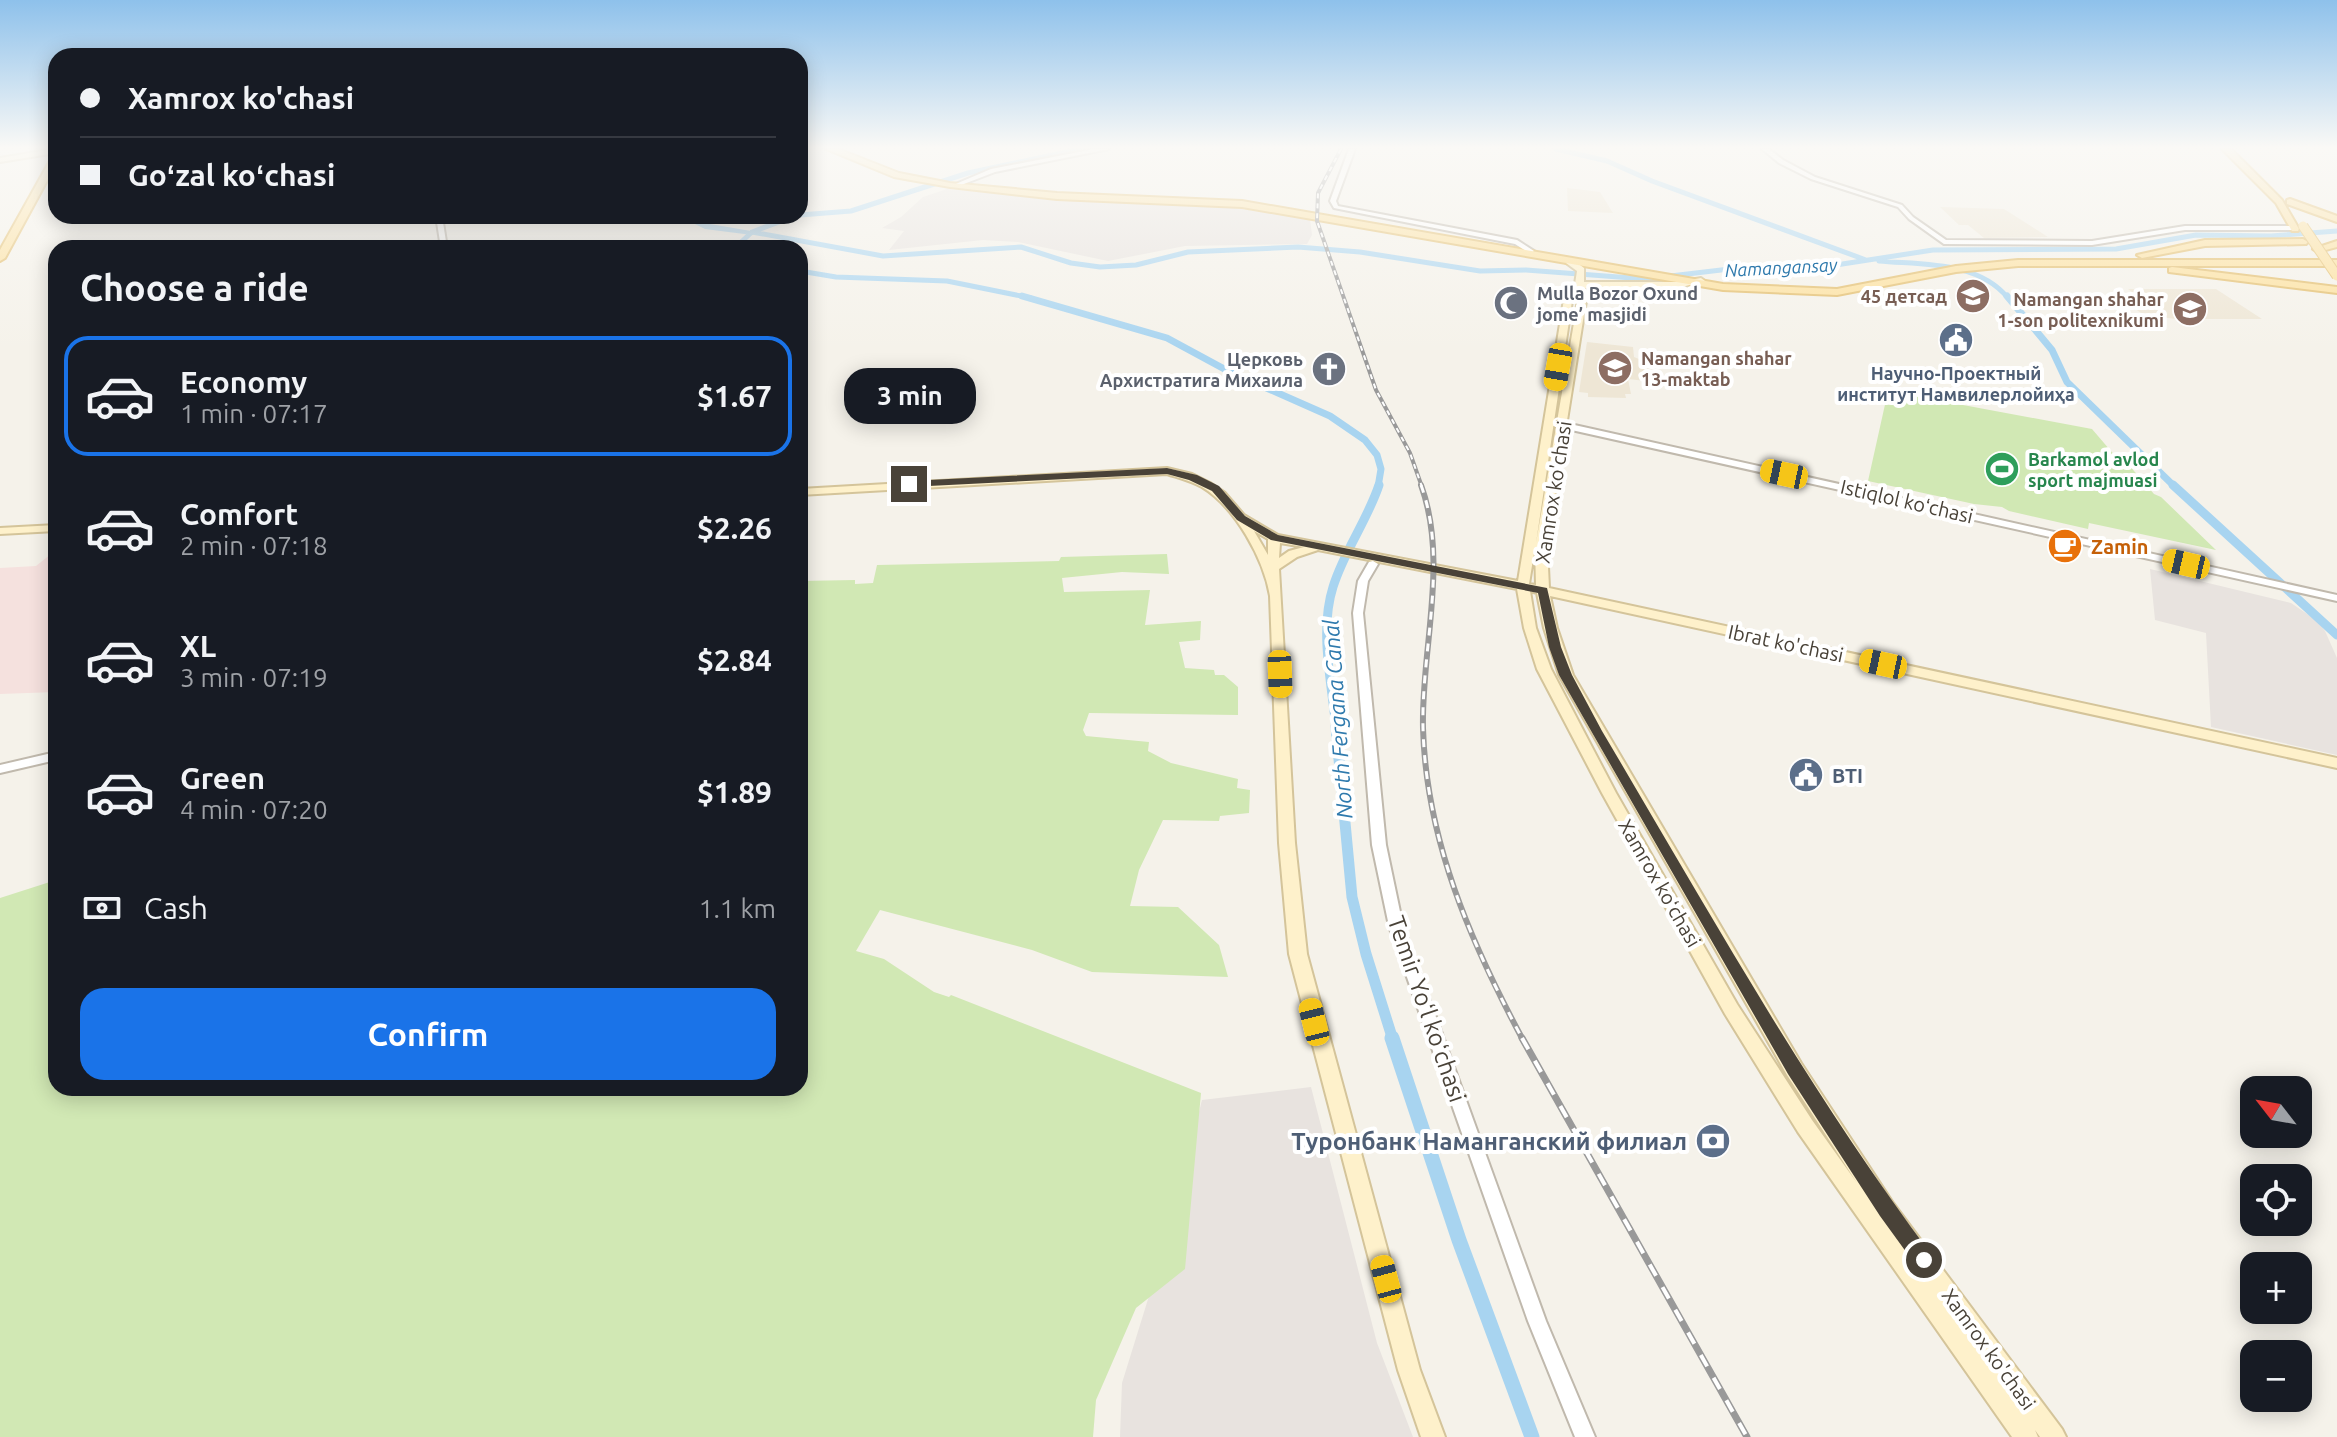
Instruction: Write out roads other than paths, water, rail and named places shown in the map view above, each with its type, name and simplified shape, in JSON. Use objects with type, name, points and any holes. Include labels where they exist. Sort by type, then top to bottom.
[{"type":"main road","points":[[0,240],[15,216]]},
{"type":"main road","points":[[0,258],[22,216]]},
{"type":"main road","points":[[1314,216],[1723,287],[1837,292],[1955,267]]},
{"type":"main road","points":[[2289,216],[2314,252]]},
{"type":"main road","points":[[2101,261],[2337,288],[2332,269],[2303,242],[2296,216]]},
{"type":"main road","points":[[2101,261],[2205,243],[2303,242]]},
{"type":"main road","points":[[2228,261],[2202,248],[2286,247],[2314,252],[2337,244]]},
{"type":"main road","points":[[1529,252],[1652,274]]},
{"type":"main road","points":[[1569,261],[1580,278],[1823,286],[1868,282],[1955,267],[2018,263],[2228,261],[2332,269]]},
{"type":"main road","points":[[2228,261],[2217,265],[2217,270],[2236,276],[2306,276],[2332,269]]},
{"type":"main road","name":"Xamrox koʻchasi","points":[[1580,278],[1569,293],[1556,424],[1523,586],[1530,628],[1544,669],[1609,793],[1731,1009],[1813,1138],[2026,1437]]},
{"type":"main road","name":"Xamrox ko'chasi","points":[[1693,283],[1586,291],[1556,424],[1541,546],[1543,591],[1555,647],[1566,675],[1794,1069],[1886,1210],[2054,1437]]},
{"type":"main road","points":[[808,492],[1154,470],[1181,473],[1216,488],[1241,518],[1274,572]]},
{"type":"main road","name":"Ibrat ko'chasi","points":[[1241,518],[1274,538],[1375,562],[1523,586],[2337,763]]},
{"type":"main road","points":[[0,531],[48,528]]},
{"type":"main road","points":[[1274,538],[1291,905],[1298,954],[1409,1370],[1433,1437]]},
{"type":"main road","points":[[1274,572],[1293,554],[1323,548]]},
{"type":"street","points":[[1383,216],[1517,242],[1529,252]]},
{"type":"street","points":[[1909,216],[1944,242],[2092,243],[2185,228],[2297,228]]},
{"type":"street","name":"Istiqlol koʻchasi","points":[[1556,424],[2337,598]]},
{"type":"street","name":"Temir Yoʻl koʻchasi","points":[[1375,562],[1363,581],[1358,613],[1379,845],[1396,926],[1537,1321],[1585,1437]]},
{"type":"street","points":[[0,769],[48,758]]},
{"type":"waterway","points":[[1747,216],[1866,260]]},
{"type":"waterway","points":[[701,224],[752,232]]},
{"type":"waterway","name":"North Fergana Canal","points":[[752,232],[774,224]]},
{"type":"waterway","name":"Namangansay","points":[[808,242],[883,256],[1021,247],[1071,263],[1100,267],[1136,265],[1188,252],[1298,247],[1360,252],[1480,271],[1526,270],[1645,279],[1738,268],[1823,267],[1933,250],[2116,249],[2196,235],[2271,236],[2337,231]]},
{"type":"waterway","name":"North Fergana Canal","points":[[743,240],[752,232]]},
{"type":"waterway","name":"Namangansay","points":[[752,232],[796,240]]},
{"type":"waterway","points":[[1879,261],[1966,271],[1996,286],[2008,298]]},
{"type":"waterway","name":"North Fergana Canal","points":[[808,272],[836,277],[947,281],[1024,297]]},
{"type":"waterway","points":[[2007,296],[2052,350],[2067,382],[2175,487]]},
{"type":"waterway","name":"North Fergana Canal","points":[[1024,297],[1031,298]]},
{"type":"waterway","name":"North Fergana Canal","points":[[1024,297],[1167,338],[1228,371],[1330,416],[1365,440],[1377,455],[1381,469],[1378,487]]},
{"type":"waterway","name":"North Fergana Canal","points":[[1336,729],[1328,658],[1329,604],[1338,574],[1379,485]]},
{"type":"waterway","points":[[2173,485],[2337,635]]},
{"type":"waterway","name":"North Fergana Canal","points":[[1336,727],[1352,897],[1393,1040]]},
{"type":"waterway","name":"North Fergana Canal","points":[[1392,1038],[1459,1240],[1532,1437]]},
{"type":"railway","points":[[1317,216],[1376,390],[1410,453],[1422,487]]},
{"type":"railway","points":[[1421,485],[1433,544],[1432,606],[1423,698],[1426,770],[1433,810],[1442,850],[1469,928],[1523,1040]]},
{"type":"railway","points":[[1522,1038],[1747,1437]]},
{"type":"place","name":"45 детсад","points":[[1973,296]]},
{"type":"place","name":"Mulla Bozor Oxund jome’ masjidi","points":[[1511,303]]},
{"type":"place","name":"Namangan shahar 1-son politexnikumi","points":[[2190,309]]},
{"type":"place","name":"Научно-Проектный институт Намвилерлойиҳа","points":[[1956,340]]},
{"type":"place","name":"Namangan shahar 13-maktab","points":[[1615,368]]},
{"type":"place","name":"Церковь Архистратига Михаила","points":[[1329,369]]},
{"type":"place","name":"Barkamol avlod sport majmuasi","points":[[2002,469]]},
{"type":"place","name":"Zamin","points":[[2065,546]]},
{"type":"place","name":"BTI","points":[[1806,775]]},
{"type":"place","name":"Туронбанк Наманганский филиал","points":[[1713,1141]]}]
